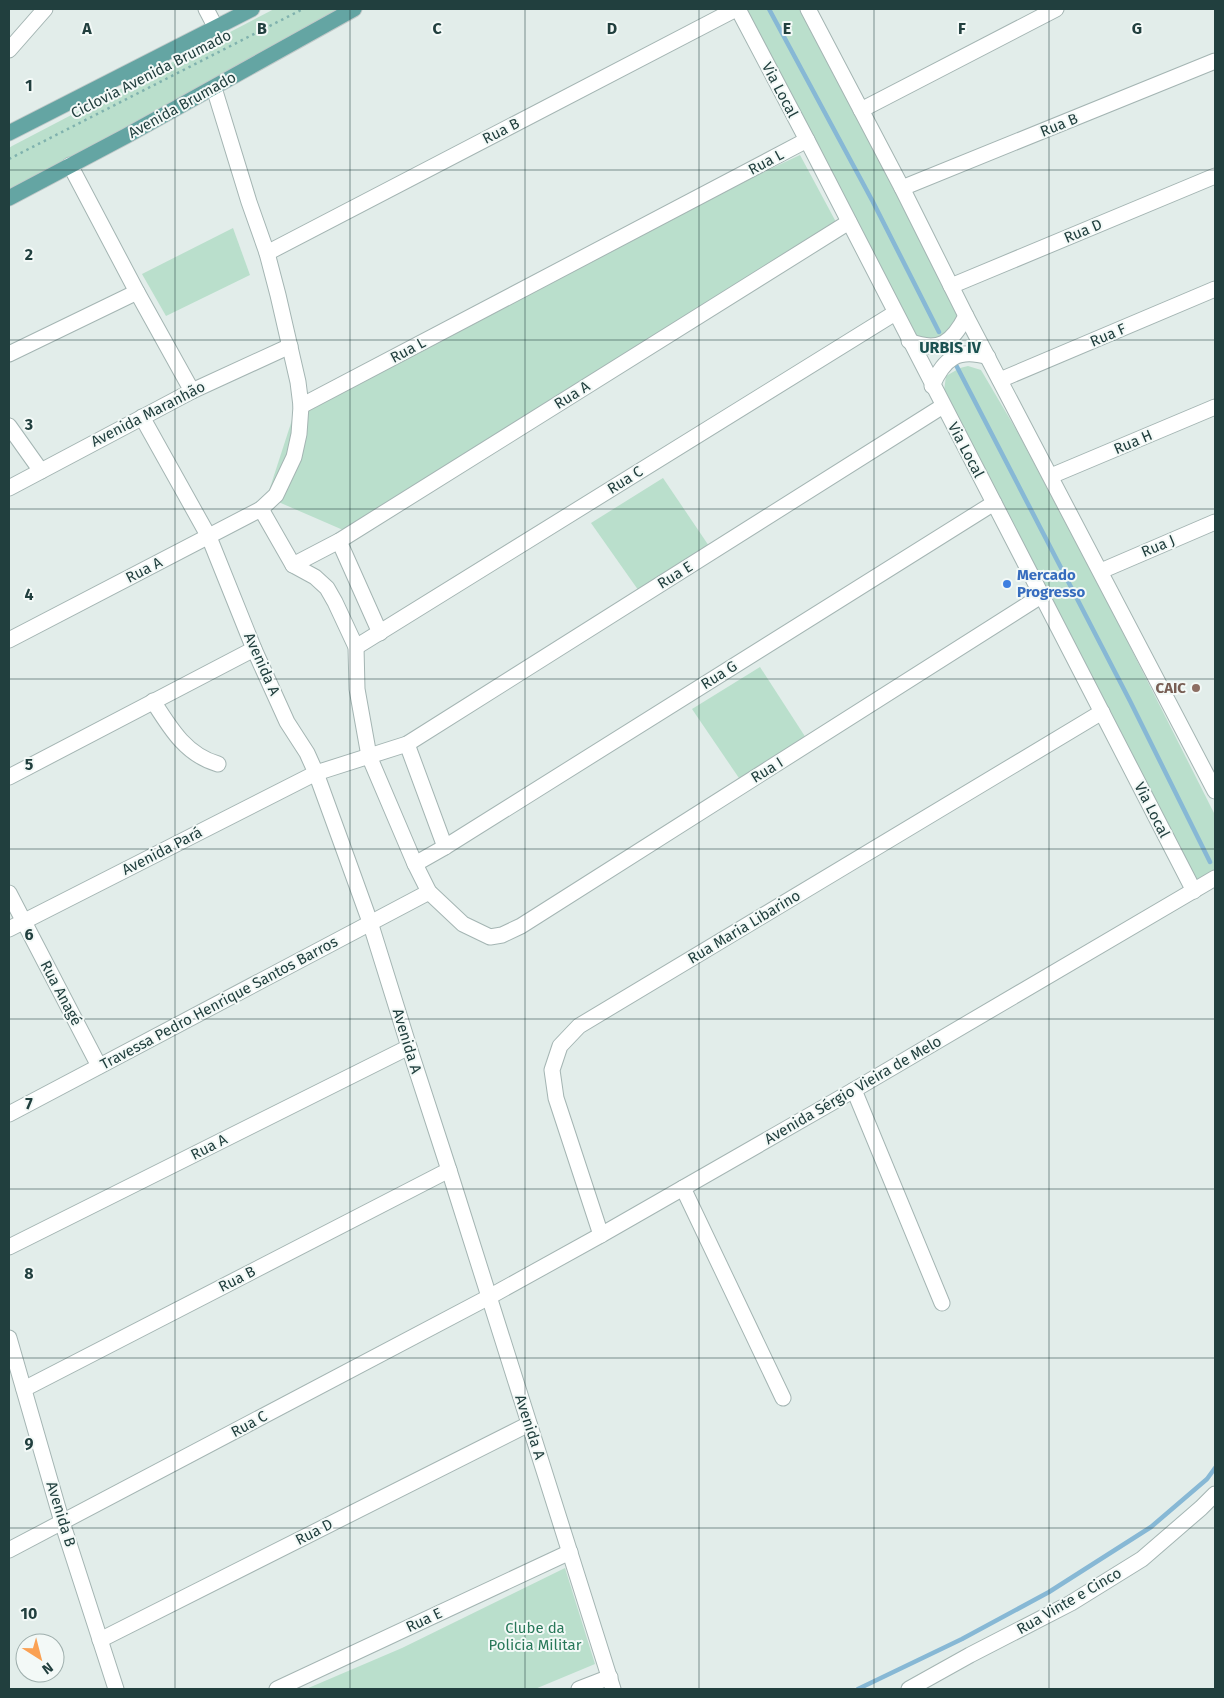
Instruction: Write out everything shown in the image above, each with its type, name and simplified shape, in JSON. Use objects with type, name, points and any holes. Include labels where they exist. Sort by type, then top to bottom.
[{"type":"main road","points":[[9,133],[252,9]]},
{"type":"main road","name":"Avenida Brumado","points":[[9,198],[214,88],[354,9]]},
{"type":"street","points":[[9,50],[45,9]]},
{"type":"street","points":[[206,9],[216,28]]},
{"type":"street","name":"Via Local","points":[[737,9],[807,140],[932,386],[1194,891]]},
{"type":"street","name":"Rua B","points":[[266,253],[737,9]]},
{"type":"street","points":[[808,9],[902,188],[966,316],[1215,791]]},
{"type":"street","points":[[861,110],[1056,9]]},
{"type":"street","name":"Rua B","points":[[902,188],[1215,61]]},
{"type":"street","points":[[214,88],[266,253],[290,346],[301,406]]},
{"type":"street","name":"Rua L","points":[[301,406],[807,140]]},
{"type":"street","points":[[70,165],[137,292],[192,390]]},
{"type":"street","name":"Rua D","points":[[952,286],[1215,176]]},
{"type":"street","name":"Rua A","points":[[294,565],[339,541],[849,222]]},
{"type":"street","name":"Rua F","points":[[1000,380],[1215,289]]},
{"type":"street","points":[[9,354],[137,292]]},
{"type":"street","name":"Rua C","points":[[356,647],[895,313]]},
{"type":"street","points":[[909,341],[921,346],[941,345],[956,334],[966,316]]},
{"type":"street","name":"Avenida Maranhão","points":[[9,488],[192,390],[290,346]]},
{"type":"street","points":[[932,386],[941,368],[957,355],[966,353],[988,357]]},
{"type":"street","name":"Rua A","points":[[9,640],[261,509],[276,495],[294,457],[299,434],[301,406]]},
{"type":"street","name":"Rua E","points":[[369,756],[407,744],[943,406]]},
{"type":"street","name":"Rua H","points":[[1050,476],[1215,407]]},
{"type":"street","name":"Avenida A","points":[[142,418],[210,537],[254,649],[287,722],[307,753],[316,773],[370,922],[611,1683]]},
{"type":"street","points":[[9,426],[42,471]]},
{"type":"street","name":"Rua G","points":[[415,864],[994,503]]},
{"type":"street","points":[[261,509],[294,565],[315,576],[327,588],[356,647],[357,689],[369,756],[415,864],[429,892]]},
{"type":"street","name":"Rua J","points":[[1101,571],[1215,522]]},
{"type":"street","points":[[339,541],[380,633]]},
{"type":"street","name":"Rua I","points":[[429,892],[463,924],[490,937],[502,935],[521,926],[1042,596]]},
{"type":"street","points":[[9,777],[254,649]]},
{"type":"street","points":[[153,702],[171,730],[195,754],[204,760],[218,764]]},
{"type":"street","name":"Rua Maria Libarino","points":[[601,1235],[556,1098],[552,1070],[560,1046],[580,1026],[1102,712]]},
{"type":"street","points":[[407,744],[445,847]]},
{"type":"street","name":"Avenida Pará","points":[[9,929],[316,773],[369,756]]},
{"type":"street","name":"Avenida Sérgio Vieira de Melo","points":[[489,1297],[854,1090],[1215,878]]},
{"type":"street","name":"Travessa Pedro Henrique Santos Barros","points":[[9,1114],[429,892]]},
{"type":"street","name":"Rua Anagé","points":[[9,893],[100,1066]]},
{"type":"street","name":"Rua A","points":[[9,1246],[409,1047]]},
{"type":"street","points":[[854,1090],[942,1303]]},
{"type":"street","name":"Rua B","points":[[24,1389],[449,1170]]},
{"type":"street","points":[[683,1188],[783,1398]]},
{"type":"street","name":"Rua C","points":[[9,1550],[489,1297]]},
{"type":"street","name":"Avenida B","points":[[9,1338],[62,1522],[116,1689]]},
{"type":"street","name":"Rua D","points":[[100,1640],[529,1424]]},
{"type":"street","name":"Rua Vinte e Cinco","points":[[909,1689],[1071,1603],[1142,1559],[1202,1508],[1215,1494]]},
{"type":"street","name":"Rua E","points":[[278,1689],[570,1552]]},
{"type":"street","points":[[579,1689],[611,1683]]},
{"type":"path","name":"Ciclovia Avenida Brumado","points":[[9,159],[303,9]]},
{"type":"green space","points":[[274,9],[346,9],[160,114],[9,189],[9,148]]},
{"type":"green space","points":[[741,9],[799,9],[957,309],[956,322],[950,333],[936,341],[919,338],[906,323]]},
{"type":"green space","points":[[800,155],[836,222],[350,533],[267,497],[292,420],[639,230]]},
{"type":"green space","points":[[233,228],[250,275],[166,316],[142,274]]},
{"type":"green space","points":[[968,366],[981,370],[1017,431],[1109,605],[1215,815],[1215,871],[1200,880],[1193,877],[944,391],[946,376]]},
{"type":"green space","points":[[663,478],[711,549],[641,594],[591,523]]},
{"type":"green space","points":[[760,667],[806,738],[741,781],[692,709]]},
{"type":"green space","name":"Clube da Policia Militar","points":[[565,1568],[595,1664],[535,1689],[306,1689],[402,1648]]},
{"type":"waterway","points":[[769,9],[873,202],[939,332]]},
{"type":"waterway","points":[[956,365],[1130,701],[1210,862]]},
{"type":"waterway","points":[[858,1689],[962,1639],[1049,1592],[1151,1527],[1207,1479],[1215,1468]]},
{"type":"place","name":"Mercado Progresso","points":[[1007,584]]},
{"type":"place","name":"CAIC","points":[[1196,688]]},
{"type":"district","name":"URBIS IV","points":[[950,347]]}]
